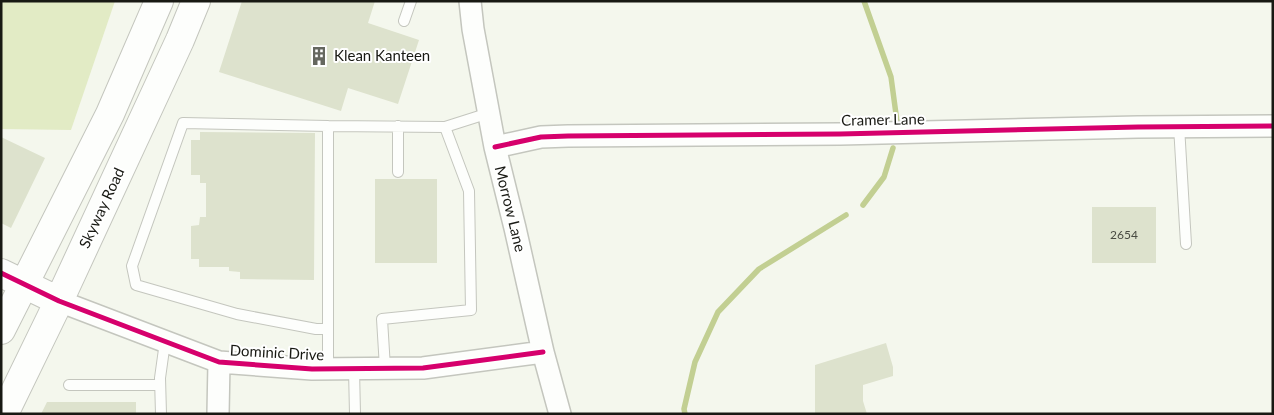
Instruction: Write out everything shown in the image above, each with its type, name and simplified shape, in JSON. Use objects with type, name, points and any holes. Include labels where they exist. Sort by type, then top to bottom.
[{"type":"main road","points":[[1,330],[12,278],[110,114],[159,1]]},
{"type":"main road","name":"Skyway Road","points":[[4,414],[59,301],[180,40],[196,1]]},
{"type":"main road","name":"Dominic Drive","points":[[12,278],[59,301]]},
{"type":"street","name":"Morrow Lane","points":[[470,1],[473,29],[495,147],[543,352],[560,414]]},
{"type":"street","name":"Cramer Lane","points":[[495,147],[541,138],[568,136],[840,134],[1179,126],[1273,126]]},
{"type":"street","name":"Dominic Drive","points":[[59,301],[219,362],[312,370],[423,368],[543,352]]},
{"type":"street","points":[[218,414],[219,362]]},
{"type":"lane","points":[[404,21],[410,1]]},
{"type":"lane","points":[[328,329],[316,329],[237,314],[136,285],[132,266],[183,123],[445,126],[488,113]]},
{"type":"lane","points":[[328,126],[328,369]]},
{"type":"lane","points":[[398,126],[398,172]]},
{"type":"lane","points":[[385,368],[382,319],[471,310],[469,191],[445,126]]},
{"type":"lane","points":[[1179,126],[1186,244]]},
{"type":"lane","points":[[161,414],[160,385],[164,342]]},
{"type":"lane","points":[[354,369],[355,414]]},
{"type":"lane","points":[[69,385],[160,385]]},
{"type":"green space","points":[[1,1],[115,1],[71,130],[1,129]]},
{"type":"building","name":"Klean Kanteen","points":[[242,1],[375,1],[368,23],[419,40],[398,104],[348,88],[341,111],[219,72]]},
{"type":"building","points":[[200,132],[315,133],[314,280],[240,279],[240,272],[229,271],[229,267],[199,267],[199,259],[191,259],[191,226],[199,225],[200,217],[206,217],[206,183],[200,183],[200,175],[191,175],[191,140],[200,140]]},
{"type":"building","points":[[1,137],[45,158],[11,228],[1,223]]},
{"type":"building","points":[[375,179],[437,179],[437,263],[375,263]]},
{"type":"building","points":[[1092,207],[1156,207],[1156,263],[1092,263]]},
{"type":"building","points":[[886,343],[893,367],[893,376],[863,385],[863,401],[867,414],[815,414],[815,365]]},
{"type":"building","points":[[47,402],[136,402],[136,414],[41,414]]},
{"type":"waterway","points":[[864,1],[891,77],[898,129]]},
{"type":"waterway","points":[[863,205],[884,177],[893,148]]},
{"type":"waterway","points":[[685,414],[684,409],[695,362],[718,312],[759,269],[846,215]]},
{"type":"cycle path","points":[[495,147],[541,137],[568,136],[840,134],[1273,126]]},
{"type":"cycle path","points":[[1,273],[59,301],[219,362],[312,369],[423,368],[543,352]]},
{"type":"place","name":"Klean Kanteen","points":[[319,56]]}]
